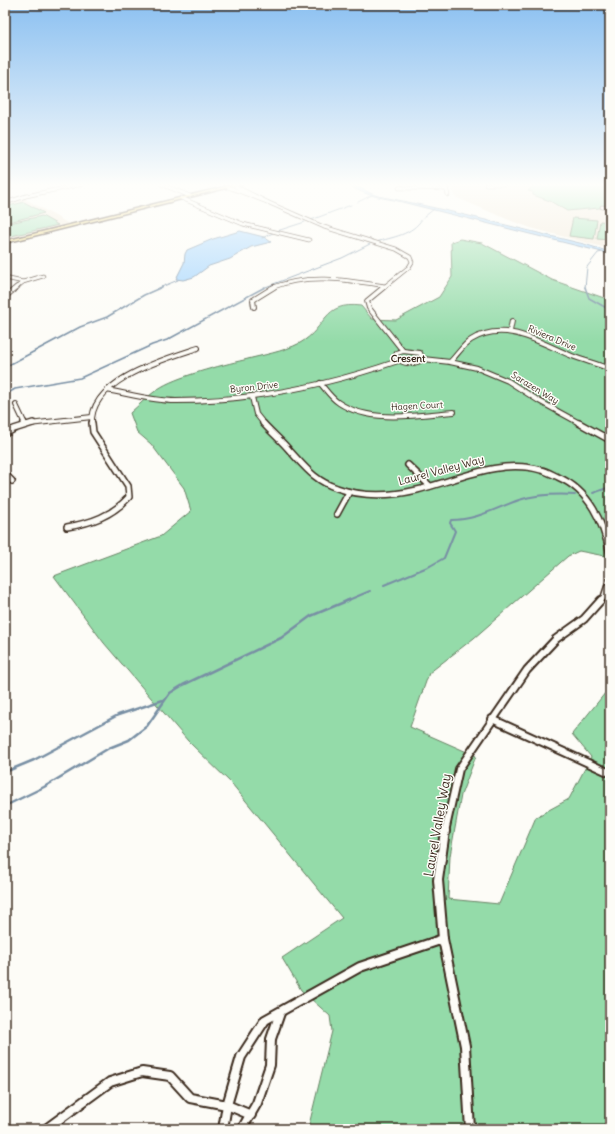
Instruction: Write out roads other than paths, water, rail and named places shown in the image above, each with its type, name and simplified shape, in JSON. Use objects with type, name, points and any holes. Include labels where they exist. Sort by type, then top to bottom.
[{"type":"main road","points":[[5,242],[25,237]]},
{"type":"street","points":[[296,237],[309,240]]},
{"type":"street","points":[[355,237],[405,253],[410,257],[412,262],[409,267],[369,299],[367,304],[403,351]]},
{"type":"street","points":[[5,278],[23,282],[37,280],[43,276]]},
{"type":"street","points":[[254,307],[253,300],[274,286],[296,281],[332,279],[384,286]]},
{"type":"street","points":[[5,298],[23,282]]},
{"type":"street","points":[[510,331],[512,321]]},
{"type":"street","name":"Riviera Drive","points":[[450,362],[470,340],[485,334],[510,331],[533,337],[572,356],[610,369]]},
{"type":"street","points":[[67,527],[85,524],[109,515],[122,506],[129,497],[128,486],[92,429],[93,408],[107,390],[140,369],[198,348]]},
{"type":"street","points":[[398,361],[396,355],[403,351],[420,353],[423,359]]},
{"type":"street","name":"Sarazen Way","points":[[423,359],[450,362],[477,368],[508,380],[539,401],[610,440]]},
{"type":"street","name":"Byron Drive","points":[[107,390],[175,401],[252,396],[295,390],[366,372],[398,361],[410,364],[423,359]]},
{"type":"street","name":"Hagen Court","points":[[320,383],[340,404],[366,414],[394,416],[454,412]]},
{"type":"street","name":"Laurel Valley Way","points":[[252,396],[256,414],[310,475],[330,486],[349,492],[383,495],[430,486],[496,467],[528,467],[557,475],[573,485],[589,499],[599,516],[610,554]]},
{"type":"street","points":[[16,406],[25,425]]},
{"type":"street","points":[[5,434],[12,429],[25,425],[92,417]]},
{"type":"street","points":[[408,466],[430,486]]},
{"type":"street","points":[[5,474],[12,481]]},
{"type":"street","points":[[337,514],[349,492]]},
{"type":"street","name":"Laurel Valley Way","points":[[470,1129],[465,1046],[443,939],[438,880],[446,826],[459,769],[527,670],[556,639],[584,619],[604,597],[610,579]]},
{"type":"street","points":[[492,719],[610,773]]},
{"type":"street","points":[[223,1129],[227,1106],[240,1057],[265,1020],[360,967],[443,939]]},
{"type":"street","points":[[242,1129],[258,1103],[270,1065],[271,1039],[280,1013]]},
{"type":"street","points":[[46,1129],[110,1082],[142,1072],[170,1076],[190,1098],[227,1106],[251,1115]]},
{"type":"water","points":[[220,237],[264,237],[271,242],[251,247],[230,259],[209,266],[194,277],[183,280],[176,279],[184,263],[187,250]]},
{"type":"water","points":[[542,237],[555,237],[584,244],[610,252],[610,254]]},
{"type":"waterway","points":[[376,242],[395,237]]},
{"type":"waterway","points":[[264,288],[342,258],[370,244]]},
{"type":"waterway","points":[[585,287],[587,267],[598,253],[603,252]]},
{"type":"waterway","points":[[159,288],[178,280]]},
{"type":"waterway","points":[[5,367],[80,327],[107,317],[144,295],[162,287]]},
{"type":"waterway","points":[[585,287],[589,298],[610,310]]},
{"type":"waterway","points":[[5,395],[15,389],[80,378],[152,345],[167,340],[264,288]]},
{"type":"waterway","points":[[593,493],[610,487]]},
{"type":"waterway","points":[[384,585],[430,566],[444,558],[455,531],[450,523],[451,520],[478,516],[519,500],[533,497],[575,495]]},
{"type":"waterway","points":[[346,601],[370,591]]},
{"type":"waterway","points":[[5,806],[44,787],[109,748],[129,740],[147,726],[170,693],[183,685],[281,638],[311,616],[349,600]]},
{"type":"waterway","points":[[5,772],[34,760],[118,715],[163,700]]},
{"type":"district","name":"Cresent","points":[[408,358]]}]
